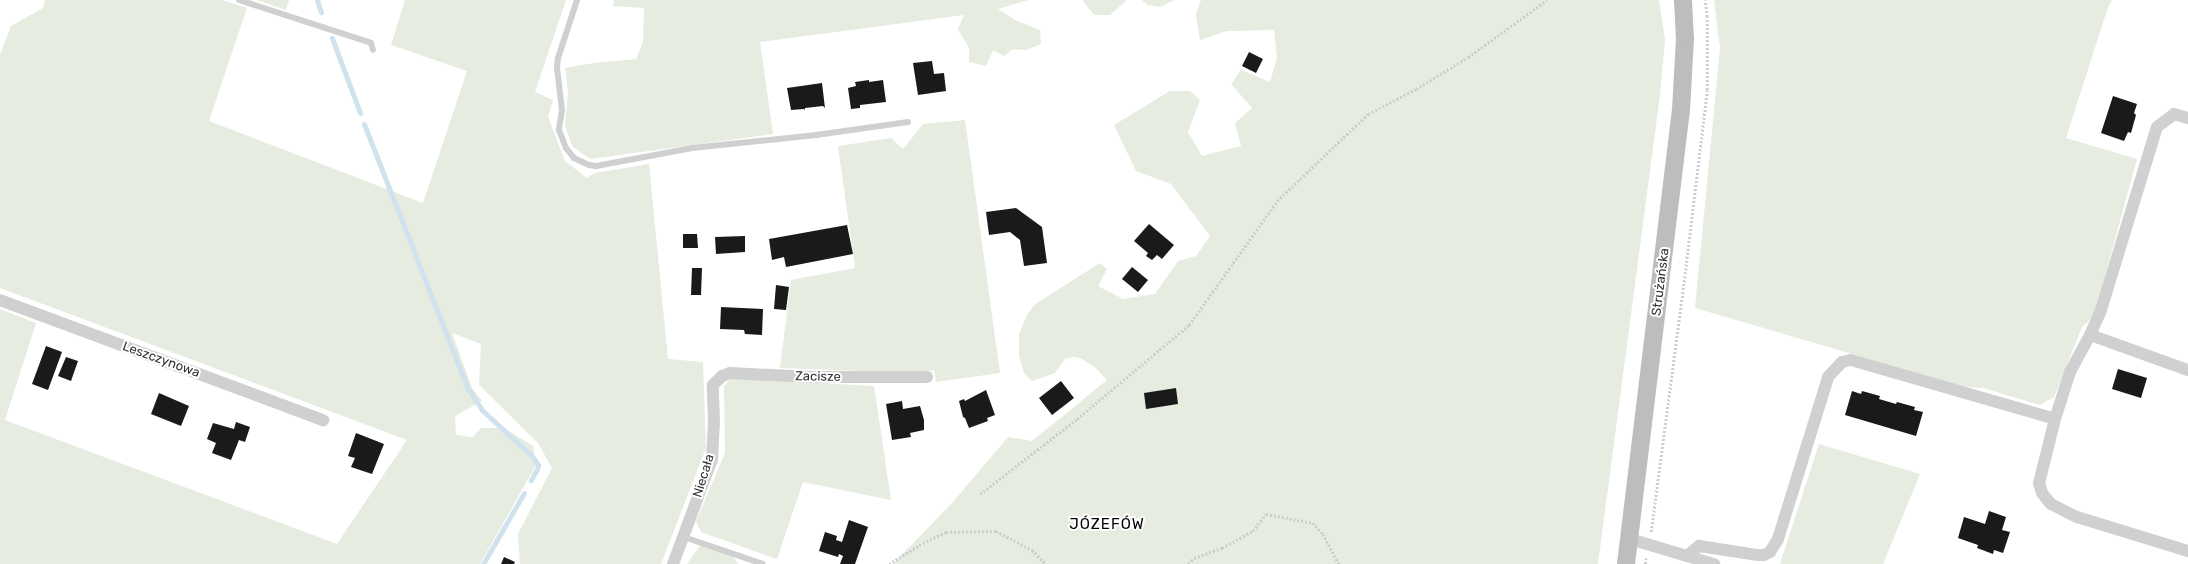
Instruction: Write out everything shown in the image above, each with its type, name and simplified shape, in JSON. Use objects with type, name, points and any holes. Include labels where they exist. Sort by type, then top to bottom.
[{"type":"main road","name":"Strużańska","points":[[1626,564],[1681,110],[1685,39],[1683,0]]},
{"type":"street","points":[[2188,118],[2174,114],[2156,128],[2101,310],[2090,335],[2070,372],[2055,419],[2039,483],[2042,493],[2051,504],[2077,517],[2188,551]]},
{"type":"street","name":"Leszczynowa","points":[[0,300],[323,420]]},
{"type":"street","points":[[2090,335],[2188,370]]},
{"type":"street","points":[[1687,556],[1700,546],[1758,555],[1764,555],[1770,552],[1778,539],[1828,377],[1842,362],[1851,360],[2055,419]]},
{"type":"street","name":"Zacisze","points":[[714,385],[722,376],[730,373],[813,377],[927,377]]},
{"type":"street","name":"Niecała","points":[[673,564],[712,459],[714,385]]},
{"type":"street","points":[[1630,539],[1714,564]]},
{"type":"lane","points":[[239,0],[372,43],[373,50]]},
{"type":"lane","points":[[577,0],[558,58],[562,110],[559,130],[566,148],[574,158],[589,165],[596,166],[692,148],[816,135],[908,122]]},
{"type":"lane","points":[[684,537],[763,564]]},
{"type":"path","points":[[980,494],[1077,419],[1189,325],[1278,201],[1368,114],[1416,89],[1468,57],[1547,0]]},
{"type":"path","points":[[1645,564],[1649,544],[1682,298],[1707,90],[1707,17],[1705,0]]},
{"type":"path","points":[[1188,564],[1194,558],[1222,548],[1253,531],[1266,514],[1313,523],[1323,534],[1339,564]]},
{"type":"path","points":[[889,564],[919,545],[946,532],[996,531],[1032,550],[1046,564]]},
{"type":"shaded area","points":[[45,0],[222,0],[247,8],[209,121],[423,203],[467,71],[391,45],[405,0],[566,0],[535,92],[553,100],[548,117],[565,161],[587,178],[595,173],[649,164],[668,359],[703,362],[706,448],[661,564],[520,564],[518,534],[552,468],[538,443],[479,385],[481,344],[452,333],[472,388],[482,401],[455,416],[456,435],[473,437],[481,428],[504,428],[533,446],[536,465],[480,564],[0,564],[0,309],[36,323],[5,420],[337,544],[407,440],[0,288],[0,55],[11,26],[43,8]]},
{"type":"shaded area","points":[[257,0],[289,0],[286,10]]},
{"type":"shaded area","points":[[614,0],[1028,0],[998,9],[1017,21],[1040,30],[1041,44],[1026,50],[1013,49],[1004,56],[993,50],[986,66],[969,62],[969,48],[958,29],[964,15],[760,42],[773,134],[590,159],[572,146],[565,125],[568,92],[565,68],[594,63],[636,59],[643,42],[644,8],[613,6]]},
{"type":"shaded area","points":[[1082,0],[1127,0],[1110,15],[1094,15]]},
{"type":"shaded area","points":[[1142,0],[1174,0],[1160,7],[1148,5]]},
{"type":"shaded area","points":[[1201,0],[1659,0],[1665,39],[1660,95],[1598,564],[893,564],[953,502],[1008,437],[1032,441],[1107,380],[1095,367],[1080,358],[1073,357],[1065,359],[1055,373],[1032,381],[1024,373],[1019,356],[1019,335],[1026,317],[1034,305],[1100,263],[1107,269],[1098,286],[1123,299],[1155,294],[1178,261],[1196,256],[1210,236],[1171,184],[1136,171],[1114,125],[1170,91],[1190,91],[1200,100],[1188,132],[1202,156],[1241,146],[1235,123],[1252,108],[1231,84],[1241,70],[1270,82],[1277,58],[1274,30],[1227,31],[1200,40],[1196,14]]},
{"type":"shaded area","points":[[1714,0],[2112,0],[2107,10],[2066,138],[2137,159],[2094,316],[2082,327],[2054,397],[2040,405],[1983,388],[1965,387],[1695,308],[1720,48]]},
{"type":"shaded area","points":[[965,120],[1000,373],[936,382],[934,370],[918,373],[780,368],[791,280],[855,268],[838,146],[891,138],[903,149],[923,124]]},
{"type":"shaded area","points":[[732,378],[874,386],[891,500],[803,482],[777,559],[701,532],[696,521],[725,453],[724,386]]},
{"type":"shaded area","points":[[1819,444],[1920,474],[1883,564],[1780,564]]},
{"type":"shaded area","points":[[703,541],[731,553],[738,564],[687,564]]},
{"type":"building","points":[[1249,52],[1263,59],[1256,73],[1242,66]]},
{"type":"building","points":[[932,61],[934,74],[944,73],[946,91],[918,95],[913,63]]},
{"type":"building","points":[[869,80],[869,82],[883,80],[886,102],[860,105],[860,108],[851,109],[848,88],[856,86],[855,82]]},
{"type":"building","points":[[822,83],[825,108],[823,106],[805,108],[804,111],[804,109],[791,110],[787,88]]},
{"type":"building","points":[[2113,96],[2137,104],[2134,113],[2136,115],[2131,133],[2128,132],[2124,141],[2101,133]]},
{"type":"building","points":[[1016,208],[1042,227],[1047,263],[1024,266],[1020,240],[1010,232],[989,235],[986,212]]},
{"type":"building","points":[[1149,224],[1174,245],[1162,259],[1157,255],[1152,260],[1146,256],[1148,253],[1134,241]]},
{"type":"building","points":[[847,225],[853,254],[786,267],[784,257],[772,260],[769,239]]},
{"type":"building","points":[[683,234],[697,234],[698,248],[683,248]]},
{"type":"building","points":[[745,236],[745,252],[716,254],[715,237]]},
{"type":"building","points":[[1132,267],[1148,280],[1138,292],[1122,279]]},
{"type":"building","points":[[692,268],[702,268],[701,295],[691,295]]},
{"type":"building","points":[[776,285],[789,287],[786,310],[774,309]]},
{"type":"building","points":[[721,307],[763,309],[762,335],[745,334],[744,330],[720,329]]},
{"type":"building","points":[[46,346],[62,352],[48,390],[32,384]]},
{"type":"building","points":[[66,357],[78,361],[71,381],[58,376]]},
{"type":"building","points":[[2118,369],[2147,378],[2141,398],[2112,389]]},
{"type":"building","points":[[1061,381],[1074,398],[1052,415],[1039,398]]},
{"type":"building","points":[[1176,388],[1178,404],[1146,409],[1144,393]]},
{"type":"building","points":[[986,390],[995,415],[987,418],[988,421],[969,428],[965,418],[963,417],[959,401],[964,399],[965,401]]},
{"type":"building","points":[[1852,391],[1861,394],[1862,391],[1880,396],[1879,399],[1915,407],[1914,410],[1923,412],[1916,436],[1845,415]]},
{"type":"building","points":[[159,393],[189,406],[181,426],[151,414]]},
{"type":"building","points":[[902,401],[903,409],[920,406],[924,420],[924,430],[910,433],[911,437],[892,440],[886,404]]},
{"type":"building","points":[[236,422],[250,427],[245,442],[239,440],[231,460],[212,453],[216,443],[207,439],[213,423],[234,429]]},
{"type":"building","points":[[356,433],[384,444],[372,474],[351,467],[355,458],[348,456]]},
{"type":"building","points":[[1989,511],[2006,517],[2002,530],[2010,532],[2003,553],[1994,550],[1993,554],[1977,548],[1978,545],[1958,538],[1964,517],[1985,524]]},
{"type":"building","points":[[849,520],[868,527],[855,564],[840,564],[843,556],[839,554],[838,557],[819,551],[825,532],[837,536],[836,540],[842,542]]},
{"type":"building","points":[[504,557],[515,562],[514,564],[501,564]]},
{"type":"waterway","points":[[317,0],[321,12]]},
{"type":"waterway","points":[[332,38],[360,113]]},
{"type":"waterway","points":[[364,124],[468,389],[482,410],[532,456],[538,465],[531,480]]},
{"type":"waterway","points":[[483,564],[524,493]]},
{"type":"district","name":"JÓZEFÓW","points":[[1107,525]]}]
